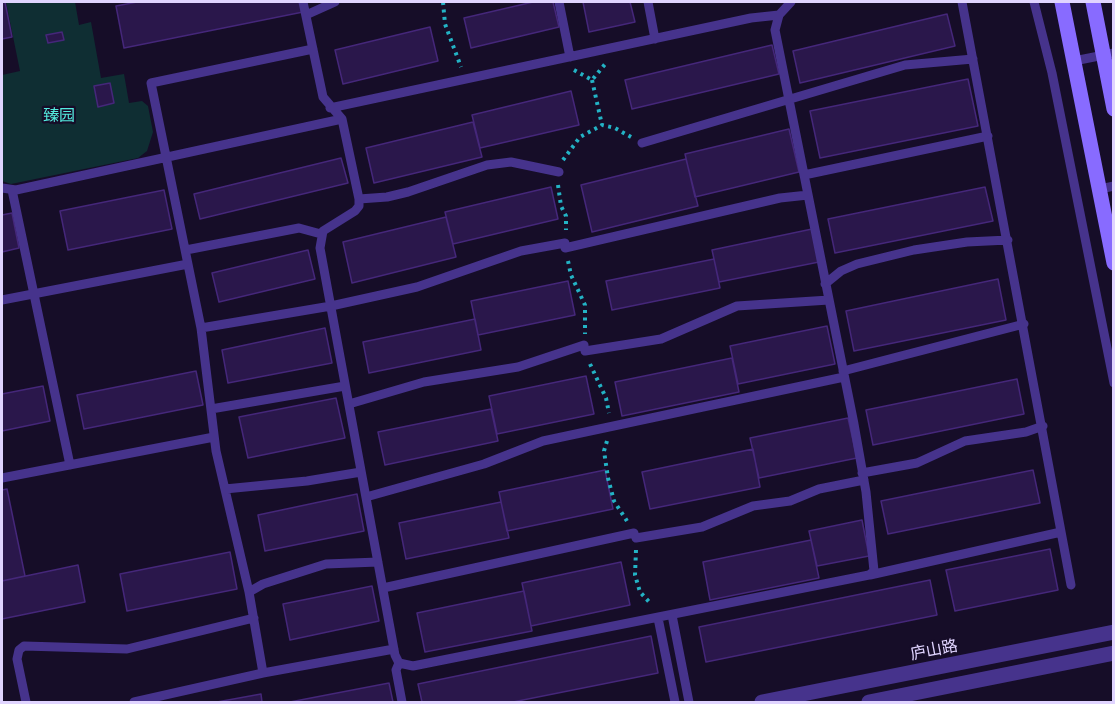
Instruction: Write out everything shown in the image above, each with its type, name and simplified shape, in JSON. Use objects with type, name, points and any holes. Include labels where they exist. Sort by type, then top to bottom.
[{"type":"main road","points":[[1062,2],[1074,61],[1107,188],[1113,263]]},
{"type":"main road","points":[[1092,2],[1108,54],[1113,109]]},
{"type":"street","name":"庐山路","points":[[762,702],[1113,632]]},
{"type":"street","points":[[869,702],[1113,653]]},
{"type":"lane","points":[[303,2],[323,97],[330,108],[342,119],[359,199],[359,206],[355,211],[329,224],[321,234],[320,248],[394,649],[399,663],[396,670],[402,702]]},
{"type":"lane","points":[[306,15],[335,2]]},
{"type":"lane","points":[[559,2],[570,57]]},
{"type":"lane","points":[[648,2],[655,39]]},
{"type":"lane","points":[[791,2],[779,15],[775,30],[863,476],[875,565],[874,571],[869,575]]},
{"type":"lane","points":[[962,2],[1071,585]]},
{"type":"lane","points":[[1034,2],[1052,73],[1113,383]]},
{"type":"lane","points":[[330,108],[751,18],[779,15]]},
{"type":"lane","points":[[262,673],[249,592],[214,436],[201,328],[151,82],[313,49]]},
{"type":"lane","points":[[1074,61],[1108,54]]},
{"type":"lane","points":[[642,143],[905,65],[973,59]]},
{"type":"lane","points":[[2,188],[12,190],[342,119]]},
{"type":"lane","points":[[804,174],[988,136]]},
{"type":"lane","points":[[359,199],[387,197],[408,192],[487,165],[511,162],[558,172]]},
{"type":"lane","points":[[12,190],[70,465]]},
{"type":"lane","points":[[201,328],[331,306],[417,287],[521,251],[565,246],[780,198],[808,195]]},
{"type":"lane","points":[[186,250],[299,228],[321,234]]},
{"type":"lane","points":[[825,284],[841,271],[857,264],[914,250],[967,242],[1008,240]]},
{"type":"lane","points":[[2,300],[188,264]]},
{"type":"lane","points":[[349,404],[424,382],[518,367],[585,348],[661,339],[737,306],[829,300]]},
{"type":"lane","points":[[366,497],[484,464],[543,441],[844,374],[1024,324]]},
{"type":"lane","points":[[211,409],[345,386]]},
{"type":"lane","points":[[383,588],[635,535],[702,526],[753,506],[790,501],[819,489],[917,463],[965,441],[1026,432],[1043,426]]},
{"type":"lane","points":[[2,478],[214,436]]},
{"type":"lane","points":[[225,489],[307,481],[361,472]]},
{"type":"lane","points":[[399,663],[413,666],[658,618],[869,575],[1061,532]]},
{"type":"lane","points":[[249,592],[263,584],[326,564],[378,562]]},
{"type":"lane","points":[[672,615],[689,702]]},
{"type":"lane","points":[[26,702],[17,659],[19,650],[24,646],[128,649],[254,618]]},
{"type":"lane","points":[[658,618],[675,702]]},
{"type":"lane","points":[[134,702],[262,673],[394,649]]},
{"type":"path","points":[[443,2],[447,32],[466,79]]},
{"type":"path","points":[[592,80],[602,125]]},
{"type":"green space","name":"臻园","points":[[6,2],[75,2],[79,25],[91,22],[101,78],[124,74],[129,103],[142,101],[148,106],[153,132],[147,151],[138,158],[11,184],[2,181],[2,75],[20,71]]},
{"type":"building","points":[[2,2],[5,2],[12,37],[2,39]]},
{"type":"building","points":[[137,2],[301,2],[303,12],[124,48],[116,6]]},
{"type":"building","points":[[533,2],[553,2],[559,27],[471,48],[464,18]]},
{"type":"building","points":[[583,2],[630,2],[635,22],[589,32]]},
{"type":"building","points":[[947,14],[955,46],[800,83],[793,51]]},
{"type":"building","points":[[430,27],[438,61],[343,84],[335,50]]},
{"type":"building","points":[[62,32],[64,40],[48,43],[46,35]]},
{"type":"building","points":[[772,45],[779,74],[632,109],[625,80]]},
{"type":"building","points":[[968,79],[978,126],[820,158],[810,111]]},
{"type":"building","points":[[110,83],[114,103],[98,107],[94,86]]},
{"type":"building","points":[[571,91],[579,125],[480,148],[472,115]]},
{"type":"building","points":[[473,122],[482,157],[374,183],[366,148]]},
{"type":"building","points":[[789,129],[799,172],[695,197],[685,154]]},
{"type":"building","points":[[341,158],[348,183],[200,219],[194,194]]},
{"type":"building","points":[[686,159],[698,206],[592,232],[581,185]]},
{"type":"building","points":[[551,187],[558,219],[453,244],[445,212]]},
{"type":"building","points":[[985,187],[993,221],[835,253],[828,219]]},
{"type":"building","points":[[164,190],[172,229],[68,250],[60,211]]},
{"type":"building","points":[[12,213],[19,248],[2,252],[2,215]]},
{"type":"building","points":[[446,217],[456,257],[352,283],[343,242]]},
{"type":"building","points":[[812,229],[819,262],[719,282],[712,250]]},
{"type":"building","points":[[308,250],[315,279],[219,302],[212,273]]},
{"type":"building","points":[[714,259],[720,288],[612,310],[606,281]]},
{"type":"building","points":[[998,279],[1006,320],[854,351],[846,311]]},
{"type":"building","points":[[568,281],[575,315],[478,335],[471,301]]},
{"type":"building","points":[[475,319],[481,350],[369,373],[363,342]]},
{"type":"building","points":[[827,326],[835,364],[738,384],[730,346]]},
{"type":"building","points":[[325,328],[332,363],[228,383],[222,350]]},
{"type":"building","points":[[732,358],[739,392],[622,416],[615,382]]},
{"type":"building","points":[[196,371],[203,405],[84,429],[77,395]]},
{"type":"building","points":[[586,376],[594,414],[497,434],[489,396]]},
{"type":"building","points":[[1017,379],[1024,414],[873,445],[866,410]]},
{"type":"building","points":[[43,386],[50,421],[2,431],[2,394]]},
{"type":"building","points":[[336,398],[345,438],[248,458],[239,417]]},
{"type":"building","points":[[491,409],[498,441],[385,465],[378,432]]},
{"type":"building","points":[[848,418],[857,458],[759,478],[750,438]]},
{"type":"building","points":[[753,449],[760,487],[650,509],[642,472]]},
{"type":"building","points":[[605,470],[613,509],[507,531],[499,492]]},
{"type":"building","points":[[1033,470],[1040,503],[888,534],[881,501]]},
{"type":"building","points":[[7,489],[25,576],[2,581],[2,490]]},
{"type":"building","points":[[357,494],[364,531],[265,551],[258,515]]},
{"type":"building","points":[[501,502],[509,538],[406,559],[399,523]]},
{"type":"building","points":[[862,520],[869,556],[817,566],[809,531]]},
{"type":"building","points":[[811,540],[819,578],[710,600],[703,562]]},
{"type":"building","points":[[1050,549],[1058,590],[955,611],[946,570]]},
{"type":"building","points":[[230,552],[237,589],[127,611],[120,574]]},
{"type":"building","points":[[621,562],[630,605],[531,626],[522,583]]},
{"type":"building","points":[[78,565],[85,602],[2,619],[2,581]]},
{"type":"building","points":[[930,580],[937,615],[706,662],[699,627]]},
{"type":"building","points":[[372,586],[379,621],[290,640],[283,604]]},
{"type":"building","points":[[524,591],[532,631],[425,652],[417,613]]},
{"type":"building","points":[[651,636],[658,673],[513,702],[422,702],[418,684]]},
{"type":"building","points":[[389,683],[393,702],[290,702]]},
{"type":"building","points":[[261,694],[262,702],[217,702]]}]
